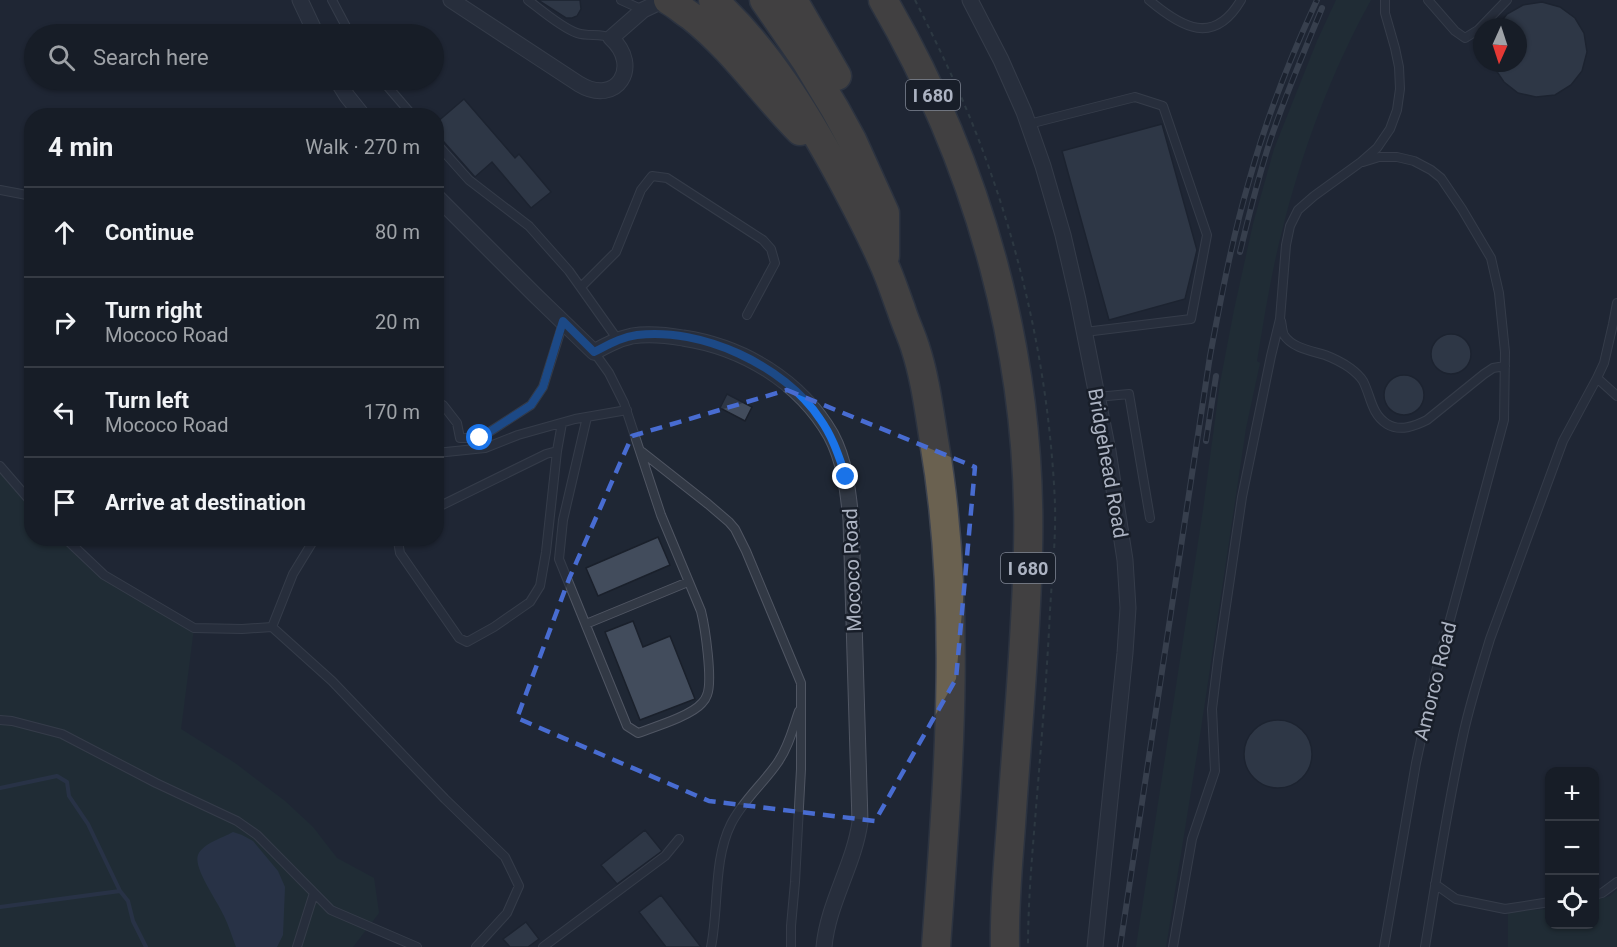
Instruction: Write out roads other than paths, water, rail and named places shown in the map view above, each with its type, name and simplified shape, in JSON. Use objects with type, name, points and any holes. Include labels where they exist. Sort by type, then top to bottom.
[{"type":"highway","points":[[713,0],[746,33],[776,71],[834,165],[885,264],[915,348],[937,458],[948,560],[951,653],[950,729],[936,947]]},
{"type":"highway","points":[[764,0],[821,84],[852,140],[872,183],[885,213],[885,264]]},
{"type":"highway","points":[[793,0],[824,52],[860,124],[868,145],[872,183]]},
{"type":"highway","name":"I 680","points":[[883,0],[931,91],[969,186],[1003,302],[1019,393],[1027,466],[1029,550],[1007,884],[1005,947]]},
{"type":"highway","points":[[658,3],[676,4],[697,21],[747,70],[777,107],[834,165]]},
{"type":"street","points":[[300,0],[311,24]]},
{"type":"street","points":[[451,0],[579,84],[596,92],[610,90],[620,81],[625,69],[622,51],[611,38],[658,3]]},
{"type":"street","name":"Bridgehead Road","points":[[970,0],[1001,60],[1029,124],[1043,166],[1085,332],[1108,451],[1123,550],[1128,608],[1125,653],[1095,947]]},
{"type":"street","points":[[343,90],[357,108]]},
{"type":"street","points":[[444,204],[594,352]]},
{"type":"street","name":"Mococo Road","points":[[594,352],[618,340],[650,334],[694,339],[726,348],[758,363],[782,379],[802,396],[832,438],[846,477],[851,520],[860,822],[852,860],[828,922],[824,947]]},
{"type":"lane","points":[[332,0],[345,24]]},
{"type":"lane","points":[[528,0],[575,32],[611,38]]},
{"type":"lane","points":[[621,0],[658,3]]},
{"type":"lane","points":[[1149,0],[1168,16],[1190,26],[1202,28],[1217,26],[1227,19],[1241,0]]},
{"type":"lane","points":[[1173,947],[1192,839],[1215,771],[1212,709],[1221,637],[1242,497],[1280,319],[1290,225],[1298,210],[1377,148],[1390,129],[1397,110],[1400,89],[1395,48],[1384,13],[1385,0]]},
{"type":"lane","points":[[1428,0],[1455,31],[1465,38],[1478,30],[1507,0]]},
{"type":"lane","points":[[391,90],[406,108]]},
{"type":"lane","points":[[1029,124],[1135,97],[1163,106],[1207,235],[1191,319],[1085,332]]},
{"type":"lane","points":[[444,152],[469,180],[529,226],[569,271],[618,340]]},
{"type":"lane","name":"Amorco Road","points":[[1361,162],[1379,157],[1397,157],[1414,161],[1441,178],[1491,258],[1499,293],[1505,352],[1504,420],[1435,675],[1416,763],[1384,947]]},
{"type":"lane","points":[[581,287],[616,252],[641,190],[652,176],[668,178],[763,240],[771,249],[775,263],[747,315]]},
{"type":"lane","points":[[0,190],[24,194]]},
{"type":"lane","points":[[1425,947],[1464,730],[1490,639],[1563,441],[1597,378],[1609,344],[1617,303]]},
{"type":"lane","points":[[1280,319],[1284,334],[1291,342],[1328,356],[1348,366],[1358,375],[1363,381],[1375,411],[1380,418],[1393,427],[1416,426],[1484,374],[1493,368],[1505,366]]},
{"type":"lane","points":[[444,406],[457,423],[460,438],[480,438],[531,405],[543,387],[563,321]]},
{"type":"lane","points":[[587,417],[563,520],[559,559],[627,726],[638,733],[690,712],[701,705],[707,696],[709,683],[705,627],[701,611],[661,515],[627,410],[609,373],[594,352]]},
{"type":"lane","points":[[1597,378],[1617,396]]},
{"type":"lane","points":[[1097,397],[1129,394],[1150,518]]},
{"type":"lane","points":[[444,452],[485,448],[518,435],[562,423],[627,410]]},
{"type":"lane","points":[[399,546],[400,553],[459,638],[467,642],[494,627],[530,602],[540,586],[562,423]]},
{"type":"lane","points":[[444,504],[546,454],[557,451]]},
{"type":"lane","points":[[640,451],[708,504],[735,530],[801,682],[801,770],[791,947]]},
{"type":"lane","points":[[0,466],[24,494]]},
{"type":"lane","points":[[73,546],[104,575],[194,628],[272,627],[332,681],[445,799],[506,857],[519,886],[507,914],[476,947]]},
{"type":"lane","points":[[272,627],[293,574],[310,546]]},
{"type":"lane","points":[[586,624],[688,582]]},
{"type":"lane","points":[[711,947],[719,871],[723,846],[730,825],[743,804],[778,762],[787,746],[802,703]]},
{"type":"lane","points":[[0,720],[62,734],[156,783],[237,821],[257,835],[331,910],[417,947]]},
{"type":"lane","points":[[543,947],[664,856],[679,839]]},
{"type":"lane","points":[[1599,893],[1617,882]]},
{"type":"lane","points":[[1436,884],[1456,899],[1505,909],[1545,903]]},
{"type":"lane","points":[[297,947],[314,893]]},
{"type":"water","points":[[233,832],[253,841],[278,871],[285,887],[283,935],[277,947],[236,947],[226,920],[199,868],[197,861],[201,851],[209,844]]},
{"type":"waterway","points":[[0,788],[57,776],[67,782],[69,796],[88,824],[120,891]]},
{"type":"waterway","points":[[0,907],[120,891],[128,901],[133,921],[146,947]]},
{"type":"railway","points":[[1120,947],[1210,356],[1227,269],[1263,135],[1288,66],[1317,0]]},
{"type":"railway","points":[[1240,252],[1270,141],[1322,8]]},
{"type":"railway","points":[[1206,441],[1216,376]]}]
